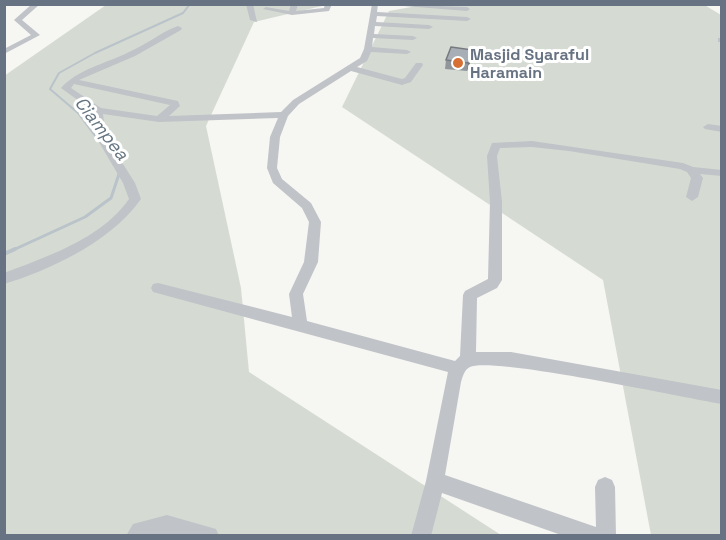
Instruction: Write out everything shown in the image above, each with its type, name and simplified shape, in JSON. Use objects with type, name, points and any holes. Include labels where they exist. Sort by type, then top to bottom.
[{"type":"street","points":[[4,52],[36,35],[18,20],[37,4]]},
{"type":"street","points":[[249,4],[254,20]]},
{"type":"street","points":[[292,13],[295,4]]},
{"type":"street","points":[[266,9],[292,13],[320,12],[327,10],[329,4]]},
{"type":"street","points":[[375,16],[467,9]]},
{"type":"street","points":[[375,16],[466,19]]},
{"type":"street","points":[[375,16],[429,27]]},
{"type":"street","points":[[375,16],[413,38]]},
{"type":"street","points":[[300,326],[296,294],[311,262],[315,222],[307,206],[283,188],[274,175],[275,138],[284,115],[296,102],[364,59],[375,16]]},
{"type":"street","points":[[178,28],[132,54],[71,81],[65,88],[98,110],[159,119],[284,115]]},
{"type":"street","points":[[368,49],[407,52]]},
{"type":"street","points":[[350,68],[402,82],[409,79],[419,66]]},
{"type":"street","points":[[71,81],[175,103],[175,106],[159,119]]},
{"type":"street","points":[[4,279],[50,260],[106,229],[131,208],[135,199],[101,137],[98,110]]},
{"type":"street","points":[[708,127],[722,129]]},
{"type":"street","points":[[422,536],[463,363],[470,295],[492,284],[495,280],[496,202],[492,156],[496,145],[532,144],[569,148],[722,174]]},
{"type":"street","points":[[691,170],[697,178],[692,196]]},
{"type":"street","points":[[158,288],[300,326],[463,363],[492,357],[511,359],[722,397]]},
{"type":"street","points":[[435,481],[554,529],[594,536]]},
{"type":"street","points":[[604,487],[606,536]]},
{"type":"street","points":[[136,536],[140,531],[167,525],[209,536]]},
{"type":"shaded area","points":[[428,4],[703,4],[721,15],[721,535],[651,535],[603,280],[342,107],[389,11]]},
{"type":"shaded area","points":[[106,5],[326,5],[254,22],[206,126],[241,288],[249,372],[501,535],[5,535],[4,76]]},
{"type":"building","points":[[451,47],[473,50],[468,63],[446,60]]},
{"type":"waterway","name":"Ciampea","points":[[99,141],[78,113],[50,89],[59,73],[95,53],[183,13],[190,4]]},
{"type":"waterway","name":"Ciampea","points":[[11,251],[85,217],[111,198],[120,171]]},
{"type":"waterway","name":"Ciampea","points":[[4,254],[15,249]]},
{"type":"place","name":"Masjid Syaraful Haramain","points":[[458,63]]}]
